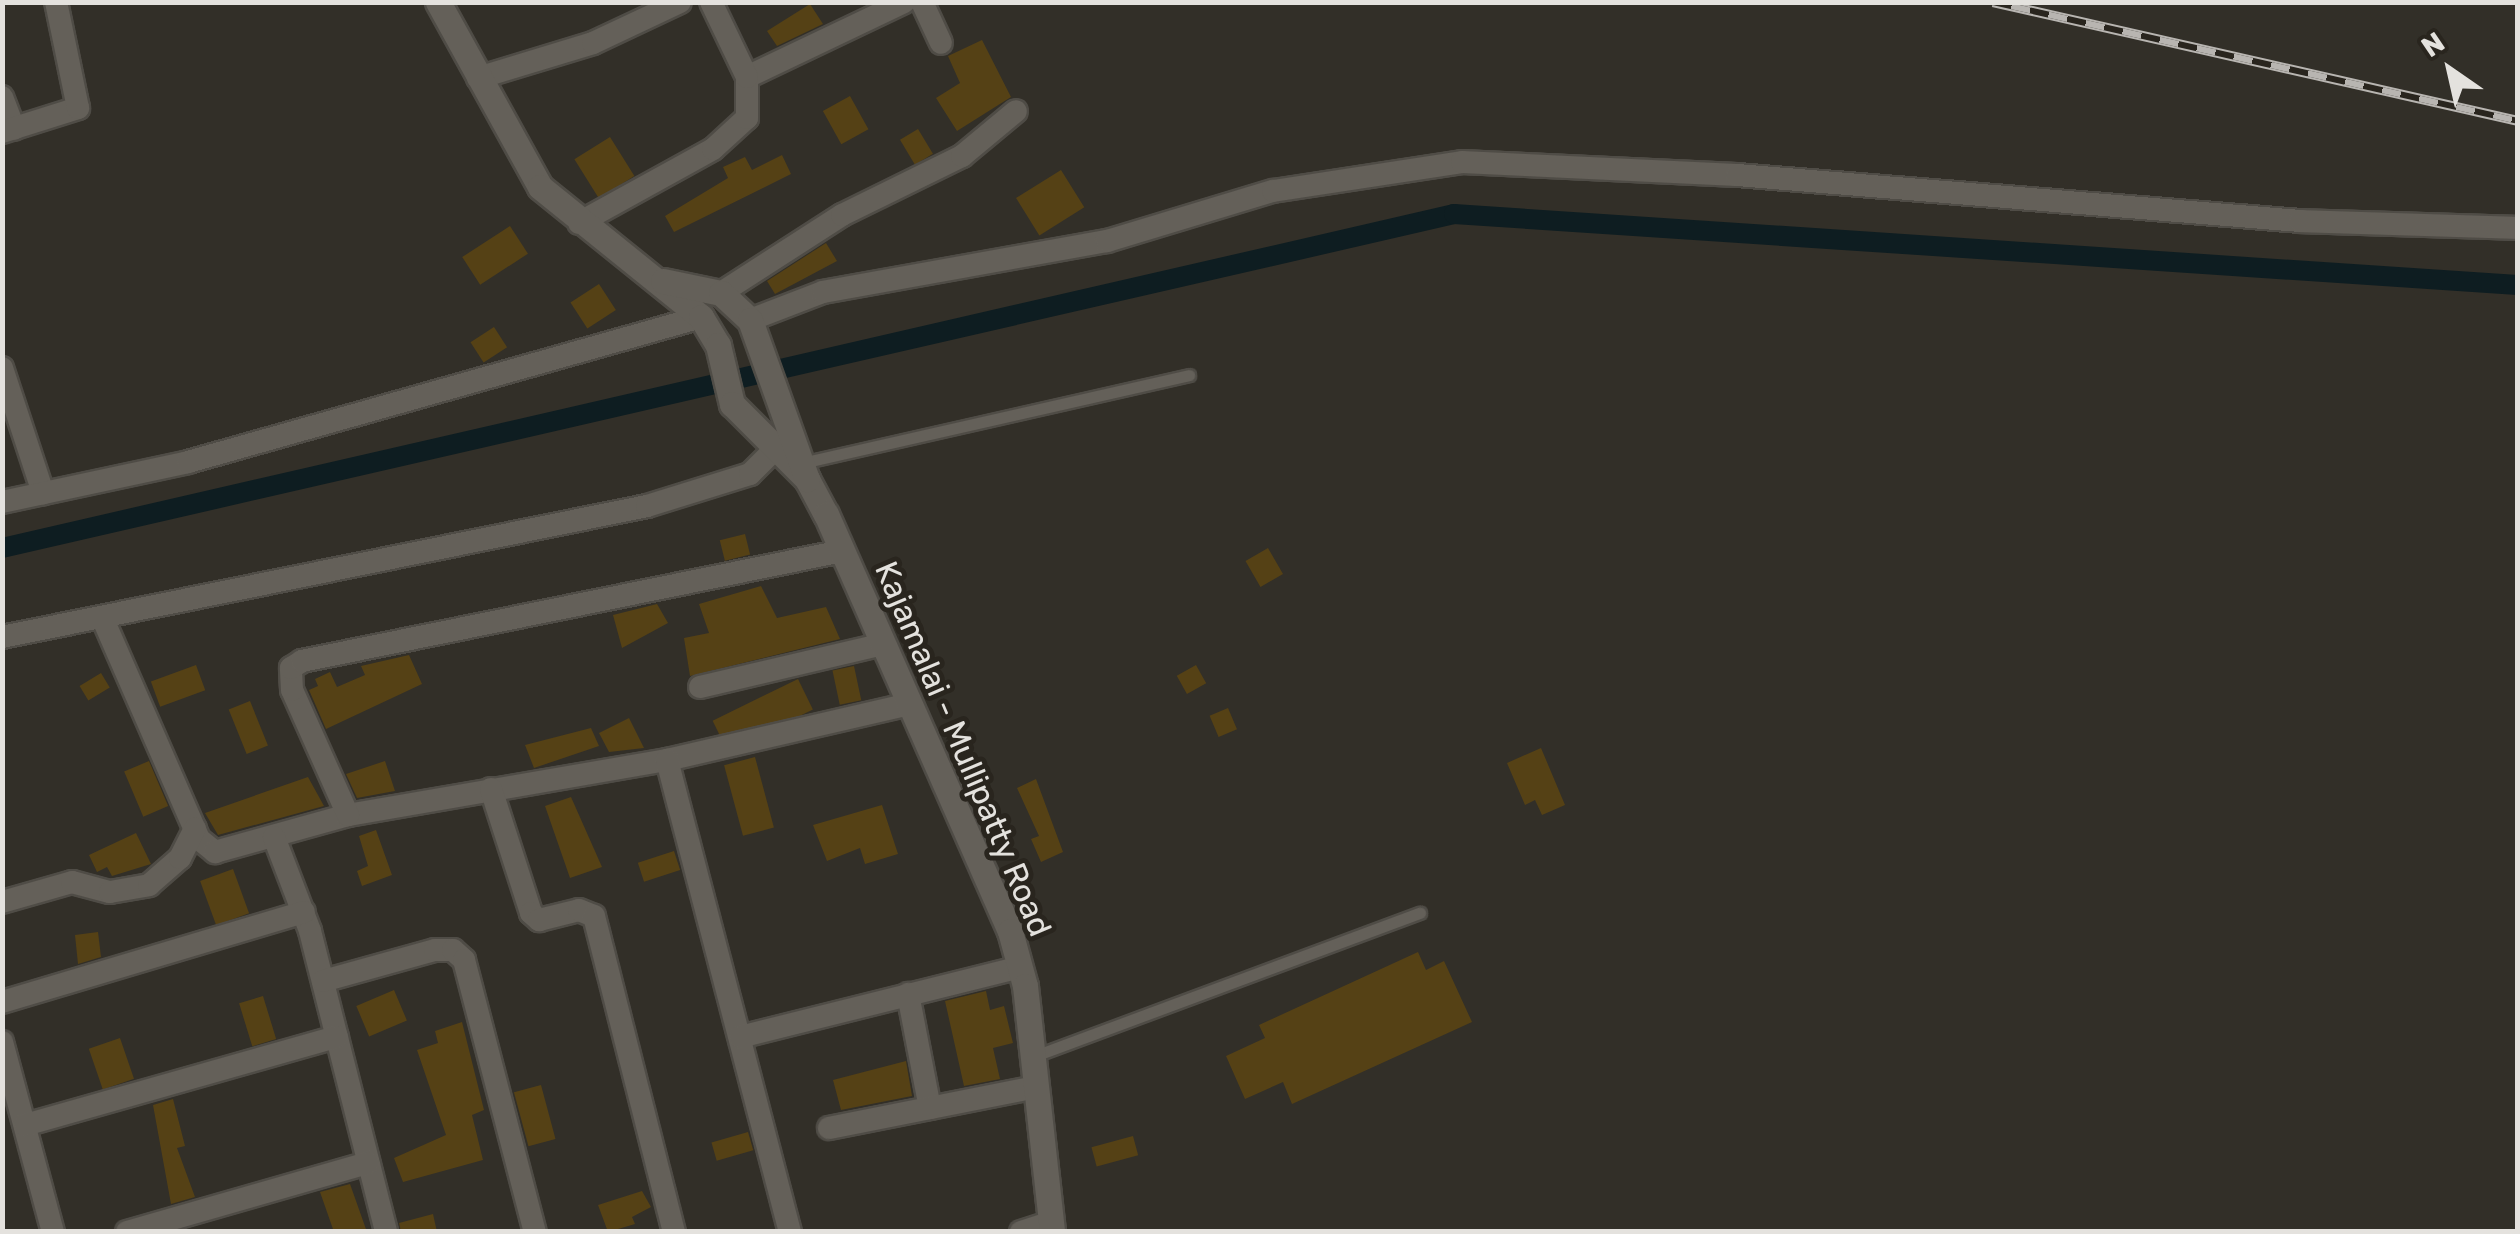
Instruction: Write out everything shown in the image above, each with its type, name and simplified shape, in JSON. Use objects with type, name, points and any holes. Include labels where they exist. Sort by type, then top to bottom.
[{"type":"main road","name":"Kajamalai - Mullipatty Road","points":[[438,2],[540,186],[579,224],[663,281],[700,317],[718,345],[732,404],[772,451],[805,471]]},
{"type":"main road","name":"Kajamalai - Mullipatty Road","points":[[663,281],[721,294],[750,320],[763,346],[805,471],[910,704],[1020,968],[1051,1227]]},
{"type":"street","points":[[2,97],[8,130],[78,108],[56,2]]},
{"type":"street","points":[[478,78],[593,43],[680,2]]},
{"type":"street","points":[[579,224],[733,133],[747,118],[747,78],[711,2]]},
{"type":"street","points":[[747,78],[904,2]]},
{"type":"street","points":[[922,2],[941,43]]},
{"type":"street","points":[[721,294],[842,215],[962,156],[1016,112]]},
{"type":"street","points":[[750,320],[823,292],[1107,241],[1273,191],[1462,162],[1737,175],[2300,221],[2518,228]]},
{"type":"street","points":[[2,502],[188,462],[700,317]]},
{"type":"street","points":[[2,368],[42,493]]},
{"type":"street","points":[[2,637],[704,492],[750,474],[772,451]]},
{"type":"street","points":[[348,815],[292,690],[291,668],[302,661],[842,551]]},
{"type":"street","points":[[102,618],[195,829],[216,852],[348,815],[667,760],[910,704]]},
{"type":"street","points":[[700,687],[884,644]]},
{"type":"street","points":[[667,760],[790,1232]]},
{"type":"street","points":[[492,789],[531,913],[539,920],[589,910],[594,916],[674,1232]]},
{"type":"street","points":[[2,902],[72,882],[110,892],[148,885],[180,858],[195,829]]},
{"type":"street","points":[[274,837],[304,912],[386,1232]]},
{"type":"street","points":[[2,1002],[304,912]]},
{"type":"street","points":[[323,981],[435,950],[453,950],[464,960],[535,1232]]},
{"type":"street","points":[[740,1037],[1020,968]]},
{"type":"street","points":[[908,994],[930,1108]]},
{"type":"street","points":[[25,1125],[337,1037]]},
{"type":"street","points":[[2,1042],[53,1232]]},
{"type":"street","points":[[829,1128],[1036,1087]]},
{"type":"street","points":[[127,1232],[368,1163]]},
{"type":"street","points":[[1021,1232],[1051,1227]]},
{"type":"lane","points":[[805,471],[1189,375]]},
{"type":"lane","points":[[1032,1057],[1420,913]]},
{"type":"building","points":[[810,4],[823,24],[777,46],[767,31]]},
{"type":"building","points":[[982,40],[1011,97],[957,131],[936,98],[960,83],[948,56]]},
{"type":"building","points":[[850,96],[868,129],[841,144],[823,111]]},
{"type":"building","points":[[918,129],[933,154],[915,165],[900,140]]},
{"type":"building","points":[[610,137],[634,176],[599,198],[574,159]]},
{"type":"building","points":[[782,155],[791,174],[674,232],[665,216],[728,178],[723,167],[745,157],[752,170]]},
{"type":"building","points":[[1061,170],[1084,207],[1039,235],[1016,198]]},
{"type":"building","points":[[510,226],[528,254],[480,285],[462,257]]},
{"type":"building","points":[[826,243],[837,261],[775,294],[767,281]]},
{"type":"building","points":[[599,284],[616,310],[587,329],[570,303]]},
{"type":"building","points":[[494,327],[507,347],[484,362],[471,342]]},
{"type":"building","points":[[745,534],[750,554],[725,561],[720,540]]},
{"type":"building","points":[[1268,548],[1283,574],[1260,587],[1245,561]]},
{"type":"building","points":[[761,586],[777,618],[826,607],[840,639],[690,676],[684,638],[709,633],[699,604]]},
{"type":"building","points":[[657,604],[668,623],[622,648],[613,615]]},
{"type":"building","points":[[409,655],[422,684],[326,729],[309,690],[318,686],[315,679],[330,672],[337,687],[365,675],[361,666]]},
{"type":"building","points":[[196,665],[205,690],[160,707],[151,681]]},
{"type":"building","points":[[1196,665],[1206,683],[1187,694],[1177,676]]},
{"type":"building","points":[[854,666],[861,700],[840,705],[832,671]]},
{"type":"building","points":[[101,673],[110,688],[88,700],[80,686]]},
{"type":"building","points":[[798,679],[813,710],[728,751],[713,721]]},
{"type":"building","points":[[250,701],[268,746],[247,754],[229,710]]},
{"type":"building","points":[[1228,708],[1237,729],[1219,737],[1210,716]]},
{"type":"building","points":[[629,718],[644,748],[609,752],[599,733]]},
{"type":"building","points":[[591,728],[599,746],[534,768],[525,745]]},
{"type":"building","points":[[1541,748],[1565,805],[1542,815],[1535,800],[1525,805],[1507,763]]},
{"type":"building","points":[[755,757],[774,828],[743,836],[724,765]]},
{"type":"building","points":[[149,761],[168,806],[143,817],[124,772]]},
{"type":"building","points":[[385,761],[395,791],[357,798],[346,774]]},
{"type":"building","points":[[308,777],[324,806],[218,835],[205,813]]},
{"type":"building","points":[[1036,779],[1063,852],[1041,862],[1031,839],[1039,836],[1017,788]]},
{"type":"building","points":[[571,797],[602,867],[570,878],[545,806]]},
{"type":"building","points":[[882,805],[898,854],[865,864],[860,848],[827,861],[813,825]]},
{"type":"building","points":[[376,830],[392,875],[362,886],[357,871],[368,866],[359,836]]},
{"type":"building","points":[[136,833],[151,864],[112,876],[107,867],[97,872],[89,855]]},
{"type":"building","points":[[674,851],[680,870],[644,882],[638,863]]},
{"type":"building","points":[[233,869],[249,913],[216,925],[200,881]]},
{"type":"building","points":[[98,932],[101,957],[78,964],[75,935]]},
{"type":"building","points":[[1418,952],[1426,970],[1444,961],[1472,1022],[1292,1104],[1283,1082],[1245,1099],[1226,1056],[1265,1038],[1259,1025]]},
{"type":"building","points":[[394,990],[407,1020],[369,1036],[356,1006]]},
{"type":"building","points":[[986,991],[990,1010],[1004,1006],[1013,1043],[993,1048],[1000,1079],[964,1086],[945,1001]]},
{"type":"building","points":[[263,996],[276,1039],[252,1046],[239,1003]]},
{"type":"building","points":[[462,1022],[484,1110],[472,1115],[483,1160],[403,1182],[394,1158],[446,1135],[417,1050],[438,1043],[435,1031]]},
{"type":"building","points":[[120,1038],[134,1079],[103,1089],[89,1049]]},
{"type":"building","points":[[906,1061],[912,1096],[841,1110],[833,1080]]},
{"type":"building","points":[[541,1085],[555,1139],[528,1146],[514,1092]]},
{"type":"building","points":[[173,1099],[185,1146],[177,1148],[195,1197],[171,1204],[153,1105]]},
{"type":"building","points":[[748,1132],[753,1150],[717,1161],[711,1142]]},
{"type":"building","points":[[1133,1136],[1138,1155],[1097,1166],[1091,1147]]},
{"type":"building","points":[[350,1184],[367,1232],[334,1232],[320,1192]]},
{"type":"building","points":[[642,1191],[651,1207],[632,1217],[635,1224],[608,1232],[598,1205]]},
{"type":"building","points":[[433,1214],[437,1232],[401,1232],[399,1223]]},
{"type":"waterway","points":[[2,548],[1454,214],[2518,285]]},
{"type":"railway","points":[[1993,2],[2518,121]]}]
